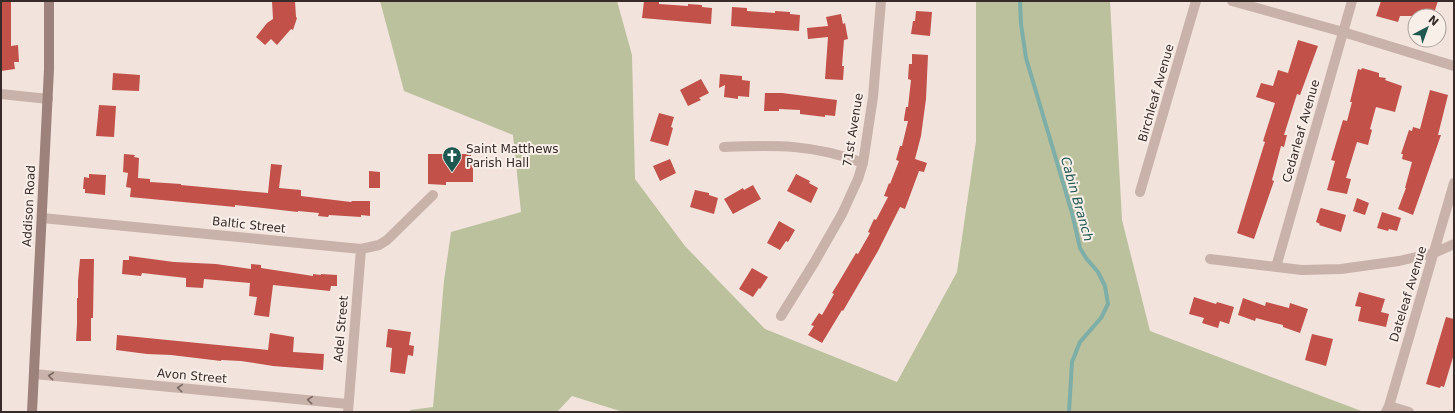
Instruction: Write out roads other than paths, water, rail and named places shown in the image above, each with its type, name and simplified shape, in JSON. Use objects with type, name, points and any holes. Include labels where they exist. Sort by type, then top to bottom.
[{"type":"main road","name":"Addison Road","points":[[32,412],[50,68],[49,1]]},
{"type":"street","name":"71st Avenue","points":[[781,316],[842,214],[863,163],[873,97],[881,1]]},
{"type":"street","name":"Birchleaf Avenue","points":[[1140,192],[1196,1]]},
{"type":"street","points":[[1232,1],[1343,32],[1454,66]]},
{"type":"street","name":"Cedarleaf Avenue","points":[[1276,267],[1352,1]]},
{"type":"street","points":[[1,94],[48,99]]},
{"type":"street","points":[[724,147],[762,145],[801,147],[843,155],[863,163]]},
{"type":"street","name":"Dateleaf Avenue","points":[[1387,409],[1454,183]]},
{"type":"street","name":"Baltic Street","points":[[42,218],[361,249],[379,245],[387,240],[433,195]]},
{"type":"street","points":[[1210,259],[1302,270],[1341,269],[1399,261],[1434,253],[1454,244]]},
{"type":"street","name":"Adel Street","points":[[348,408],[361,249]]},
{"type":"street","name":"Avon Street","points":[[34,374],[348,408]]},
{"type":"street","points":[[1387,409],[1409,412]]},
{"type":"waterway","name":"Cabin Branch","points":[[1020,1],[1021,24],[1026,58],[1072,213],[1080,248],[1098,272],[1105,286],[1108,304],[1101,318],[1080,342],[1072,362],[1069,412]]},
{"type":"place","name":"Saint Matthews Parish Hall","points":[[452,173]]}]
